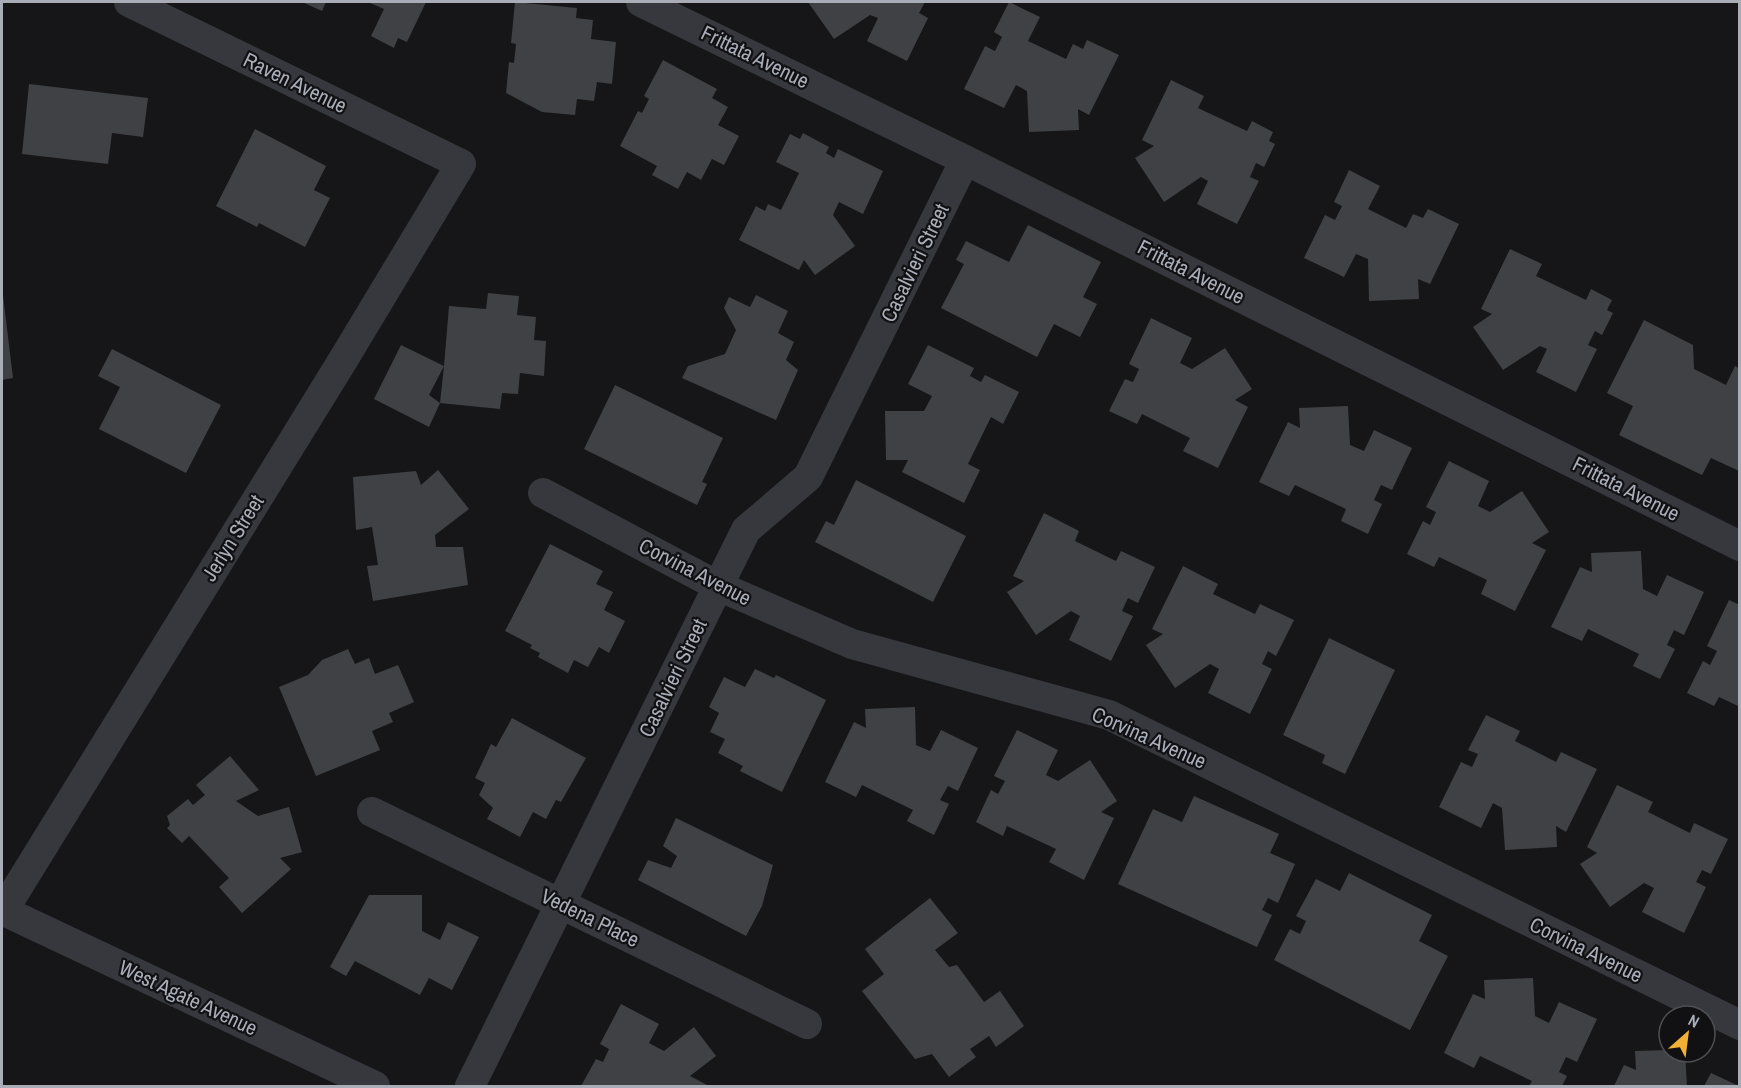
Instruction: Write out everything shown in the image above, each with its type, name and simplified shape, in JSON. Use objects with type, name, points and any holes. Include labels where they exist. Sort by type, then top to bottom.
[{"type":"street","name":"Raven Avenue","points":[[129,2],[461,164]]},
{"type":"street","name":"Frittata Avenue","points":[[640,2],[965,160],[1740,546]]},
{"type":"street","name":"Casalvieri Street","points":[[470,1086],[746,530],[808,477],[965,160]]},
{"type":"street","name":"Jerlyn Street","points":[[2,911],[343,360],[461,164]]},
{"type":"street","name":"Corvina Avenue","points":[[543,493],[718,586],[852,644],[1109,715],[1740,1026]]},
{"type":"street","name":"Vedena Place","points":[[372,812],[807,1024]]},
{"type":"street","name":"West Agate Avenue","points":[[2,911],[375,1086]]},
{"type":"building","points":[[302,2],[326,2],[322,11]]},
{"type":"building","points":[[368,2],[426,2],[407,42],[398,38],[394,48],[371,36],[384,9]]},
{"type":"building","points":[[515,2],[577,8],[576,18],[593,20],[591,39],[616,42],[612,84],[597,82],[594,101],[577,99],[575,115],[542,112],[506,93],[509,62],[514,63],[516,44],[511,43]]},
{"type":"building","points":[[808,2],[925,2],[919,13],[928,18],[907,61],[867,41],[878,18],[870,15],[834,39]]},
{"type":"building","points":[[1009,2],[1040,17],[1028,41],[1066,59],[1073,44],[1083,49],[1087,40],[1119,55],[1089,115],[1078,109],[1079,130],[1029,132],[1027,91],[1016,85],[1004,108],[964,89],[985,46],[995,51],[1002,37],[994,32]]},
{"type":"building","points":[[663,60],[717,89],[712,98],[728,107],[718,125],[739,136],[724,165],[712,159],[701,180],[687,172],[678,189],[652,175],[657,166],[620,146],[638,111],[642,113],[649,99],[644,96]]},
{"type":"building","points":[[1171,80],[1204,96],[1198,108],[1247,131],[1252,121],[1273,132],[1269,141],[1275,144],[1264,167],[1256,163],[1250,177],[1259,181],[1237,224],[1197,204],[1208,181],[1201,177],[1164,202],[1135,158],[1154,146],[1142,140]]},
{"type":"building","points":[[29,84],[148,98],[143,137],[112,133],[108,164],[22,154]]},
{"type":"building","points":[[255,129],[326,166],[314,190],[330,198],[305,247],[259,223],[257,227],[216,206]]},
{"type":"building","points":[[803,133],[829,147],[826,153],[834,158],[838,149],[883,171],[863,214],[839,202],[833,215],[855,246],[815,275],[804,260],[799,270],[739,240],[756,206],[765,211],[768,204],[781,210],[799,173],[776,162],[790,134],[800,139]]},
{"type":"building","points":[[1349,170],[1380,186],[1368,209],[1406,228],[1413,214],[1423,218],[1428,209],[1459,224],[1430,284],[1418,279],[1419,299],[1369,301],[1368,259],[1356,254],[1344,277],[1304,258],[1325,215],[1335,220],[1342,206],[1334,202]]},
{"type":"building","points":[[1028,225],[1101,262],[1083,297],[1097,304],[1080,337],[1054,324],[1037,357],[941,308],[964,264],[956,260],[966,241],[1009,262]]},
{"type":"building","points":[[1510,249],[1542,264],[1536,276],[1586,300],[1591,289],[1612,300],[1607,310],[1613,313],[1602,335],[1595,331],[1588,345],[1597,349],[1576,392],[1536,372],[1547,349],[1540,346],[1503,370],[1473,327],[1492,314],[1481,309]]},
{"type":"building","points":[[488,293],[519,296],[517,315],[536,317],[534,340],[546,341],[544,376],[520,373],[518,394],[502,393],[500,409],[440,403],[449,306],[486,309]]},
{"type":"building","points":[[2,295],[13,378],[2,380]]},
{"type":"building","points":[[756,295],[788,311],[778,333],[794,342],[786,360],[798,370],[776,420],[682,378],[688,366],[725,354],[736,330],[724,308],[729,297],[750,307]]},
{"type":"building","points":[[1151,318],[1192,338],[1180,363],[1192,369],[1225,348],[1252,389],[1235,400],[1248,407],[1218,468],[1183,451],[1190,438],[1142,414],[1137,424],[1109,411],[1125,379],[1133,382],[1139,369],[1129,364]]},
{"type":"building","points":[[1644,320],[1693,345],[1694,369],[1726,385],[1735,366],[1740,369],[1739,471],[1711,458],[1702,475],[1619,435],[1633,406],[1607,393]]},
{"type":"building","points":[[401,345],[444,366],[429,395],[440,403],[429,427],[374,399]]},
{"type":"building","points":[[928,345],[974,368],[970,376],[981,382],[985,375],[1019,392],[1003,424],[991,417],[968,464],[980,470],[964,503],[902,472],[908,460],[886,460],[885,411],[924,411],[932,396],[908,384]]},
{"type":"building","points":[[112,349],[221,405],[186,473],[99,429],[120,387],[98,376]]},
{"type":"building","points":[[615,385],[723,438],[702,482],[707,484],[697,505],[584,449]]},
{"type":"building","points":[[1348,406],[1350,445],[1364,451],[1374,430],[1412,448],[1392,490],[1381,485],[1374,500],[1382,504],[1368,534],[1341,521],[1346,509],[1295,485],[1289,496],[1259,482],[1288,422],[1300,428],[1299,408]]},
{"type":"building","points":[[1449,461],[1489,481],[1478,506],[1490,512],[1522,491],[1549,532],[1532,543],[1546,550],[1515,611],[1481,594],[1487,580],[1439,557],[1434,567],[1407,554],[1423,521],[1430,525],[1436,512],[1426,507]]},
{"type":"building","points":[[438,470],[469,509],[435,535],[436,547],[463,547],[468,585],[373,601],[367,566],[378,565],[372,527],[356,530],[353,477],[416,471],[421,485]]},
{"type":"building","points":[[856,480],[966,536],[933,602],[815,542],[826,521],[834,525]]},
{"type":"building","points":[[1044,513],[1079,531],[1075,541],[1116,561],[1121,551],[1155,567],[1138,603],[1128,598],[1122,611],[1133,616],[1111,661],[1069,640],[1080,616],[1071,611],[1036,635],[1007,592],[1024,581],[1013,576]]},
{"type":"building","points":[[550,544],[603,571],[596,584],[613,592],[604,610],[625,621],[609,653],[599,647],[588,667],[574,660],[568,673],[538,657],[540,653],[530,648],[532,645],[505,631]]},
{"type":"building","points":[[1641,551],[1643,589],[1657,596],[1667,575],[1704,592],[1684,635],[1674,630],[1667,645],[1675,649],[1660,679],[1633,666],[1639,654],[1588,629],[1582,641],[1551,627],[1580,567],[1592,572],[1591,553]]},
{"type":"building","points":[[1183,566],[1218,584],[1213,594],[1255,614],[1260,604],[1294,620],[1276,656],[1268,651],[1262,664],[1272,669],[1250,714],[1208,693],[1219,669],[1210,664],[1175,688],[1146,645],[1163,634],[1152,629]]},
{"type":"building","points":[[1729,600],[1740,605],[1740,707],[1719,697],[1714,706],[1687,693],[1703,661],[1710,665],[1717,651],[1707,646]]},
{"type":"building","points":[[1329,638],[1395,670],[1345,774],[1322,763],[1325,755],[1283,735]]},
{"type":"building","points":[[348,649],[355,664],[369,658],[375,674],[398,665],[414,702],[389,713],[393,722],[372,731],[380,750],[316,776],[279,687],[308,675],[322,660]]},
{"type":"building","points":[[755,669],[774,678],[776,675],[826,700],[782,792],[740,771],[743,766],[718,753],[725,739],[710,732],[719,713],[709,707],[724,677],[745,687]]},
{"type":"building","points":[[915,707],[916,745],[930,751],[941,730],[978,748],[958,791],[948,786],[940,800],[949,804],[934,835],[907,821],[913,810],[862,785],[856,797],[825,782],[854,722],[866,728],[865,709]]},
{"type":"building","points":[[1486,715],[1520,731],[1515,741],[1556,762],[1561,752],[1597,769],[1566,832],[1556,826],[1557,847],[1505,850],[1502,808],[1493,803],[1481,828],[1439,807],[1461,762],[1472,767],[1478,754],[1468,750]]},
{"type":"building","points":[[512,718],[586,758],[561,802],[556,800],[546,819],[533,812],[520,837],[487,819],[493,808],[479,795],[485,783],[475,778],[491,744],[496,747]]},
{"type":"building","points":[[1017,730],[1058,750],[1046,775],[1058,781],[1090,760],[1117,801],[1101,812],[1114,818],[1084,880],[1049,862],[1056,849],[1007,826],[1003,836],[976,822],[991,790],[998,794],[1005,781],[994,776]]},
{"type":"building","points":[[230,756],[259,790],[236,801],[258,816],[289,807],[302,852],[280,858],[291,869],[242,913],[219,887],[229,878],[189,836],[182,843],[167,828],[170,825],[167,816],[188,799],[193,805],[205,795],[196,785]]},
{"type":"building","points":[[1617,785],[1653,802],[1648,812],[1690,833],[1694,823],[1728,839],[1711,874],[1702,870],[1696,882],[1706,887],[1684,933],[1642,912],[1654,888],[1644,883],[1610,907],[1580,864],[1597,853],[1587,847]]},
{"type":"building","points":[[1194,796],[1279,834],[1270,853],[1295,864],[1278,903],[1268,898],[1262,910],[1272,915],[1257,947],[1118,884],[1153,809],[1182,822]]},
{"type":"building","points":[[676,818],[773,865],[762,906],[746,936],[638,880],[648,860],[671,868],[677,856],[663,846]]},
{"type":"building","points":[[1349,873],[1432,915],[1419,941],[1448,956],[1410,1030],[1274,960],[1290,929],[1300,934],[1306,921],[1296,916],[1316,879],[1340,891]]},
{"type":"building","points":[[369,895],[422,895],[422,931],[440,940],[448,922],[479,937],[452,990],[429,978],[420,995],[355,961],[346,976],[330,967]]},
{"type":"building","points":[[930,898],[958,933],[935,950],[949,967],[957,965],[984,1002],[1000,991],[1024,1026],[996,1047],[989,1036],[970,1049],[976,1057],[949,1077],[932,1054],[915,1059],[862,991],[884,974],[865,949]]},
{"type":"building","points":[[1533,978],[1535,1016],[1549,1023],[1559,1002],[1597,1019],[1577,1062],[1566,1057],[1559,1072],[1567,1076],[1562,1086],[1529,1086],[1532,1081],[1480,1056],[1474,1068],[1444,1053],[1473,994],[1485,999],[1484,980]]},
{"type":"building","points":[[621,1004],[659,1024],[649,1043],[664,1051],[694,1027],[716,1056],[690,1076],[709,1086],[581,1086],[596,1059],[603,1062],[609,1049],[600,1044]]},
{"type":"building","points":[[1657,1050],[1657,1064],[1686,1064],[1687,1086],[1614,1086],[1624,1065],[1636,1070],[1635,1051]]},
{"type":"building","points":[[1711,1073],[1739,1086],[1704,1086]]}]
